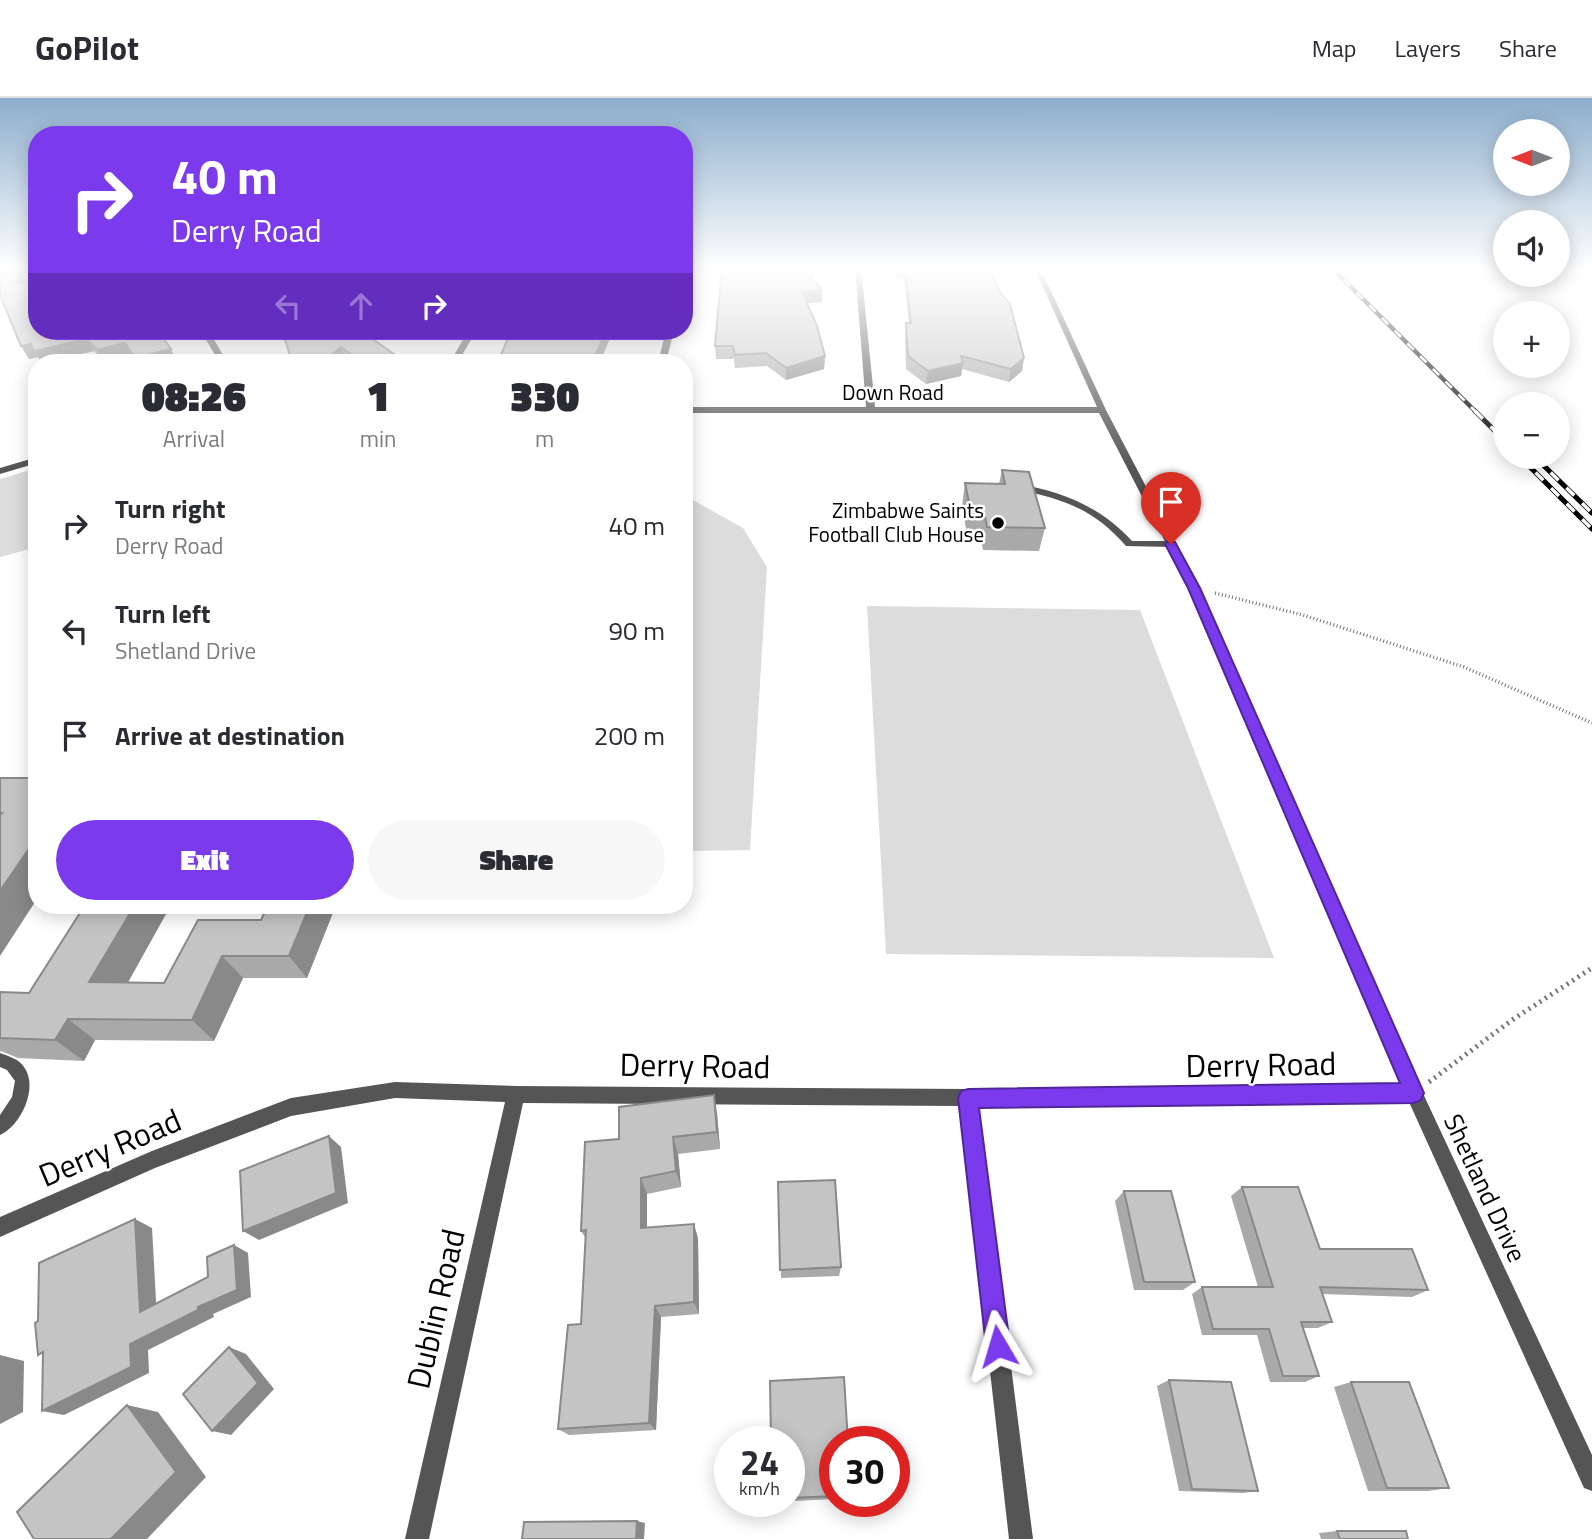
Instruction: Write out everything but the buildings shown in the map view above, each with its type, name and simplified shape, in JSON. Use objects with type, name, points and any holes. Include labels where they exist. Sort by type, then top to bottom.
[{"type":"street","points":[[864,334],[871,410]]},
{"type":"street","name":"Shetland Drive","points":[[1068,334],[1102,410],[1194,588],[1414,1093],[1592,1480]]},
{"type":"street","name":"Down Road","points":[[693,410],[1102,410]]},
{"type":"street","points":[[0,471],[28,463]]},
{"type":"street","name":"Derry Road","points":[[0,1227],[152,1160],[290,1107],[396,1090],[516,1094],[968,1098],[1414,1093]]},
{"type":"street","name":"Dublin Road","points":[[417,1539],[516,1094]]},
{"type":"street","points":[[968,1098],[1021,1539]]},
{"type":"lane","points":[[1010,486],[1049,491],[1093,511],[1118,530],[1129,544],[1171,544]]},
{"type":"lane","points":[[0,1060],[14,1065],[21,1074],[23,1087],[19,1102],[0,1128]]},
{"type":"path","points":[[1194,588],[1303,615],[1464,667],[1592,723]]},
{"type":"path","points":[[1414,1093],[1512,1020],[1592,968]]},
{"type":"shaded area","points":[[28,471],[28,549],[0,557],[0,479]]},
{"type":"shaded area","points":[[693,500],[743,528],[767,567],[750,850],[693,851]]},
{"type":"shaded area","points":[[867,606],[1140,610],[1274,958],[886,954]]},
{"type":"railway","points":[[1398,334],[1493,429]]},
{"type":"railway","points":[[1532,469],[1592,529]]},
{"type":"railway","points":[[1547,469],[1592,513]]},
{"type":"place","name":"Zimbabwe Saints Football Club House","points":[[998,523]]},
{"type":"route","points":[[998,1346],[968,1098],[1414,1093],[1194,588],[1171,544]]}]
